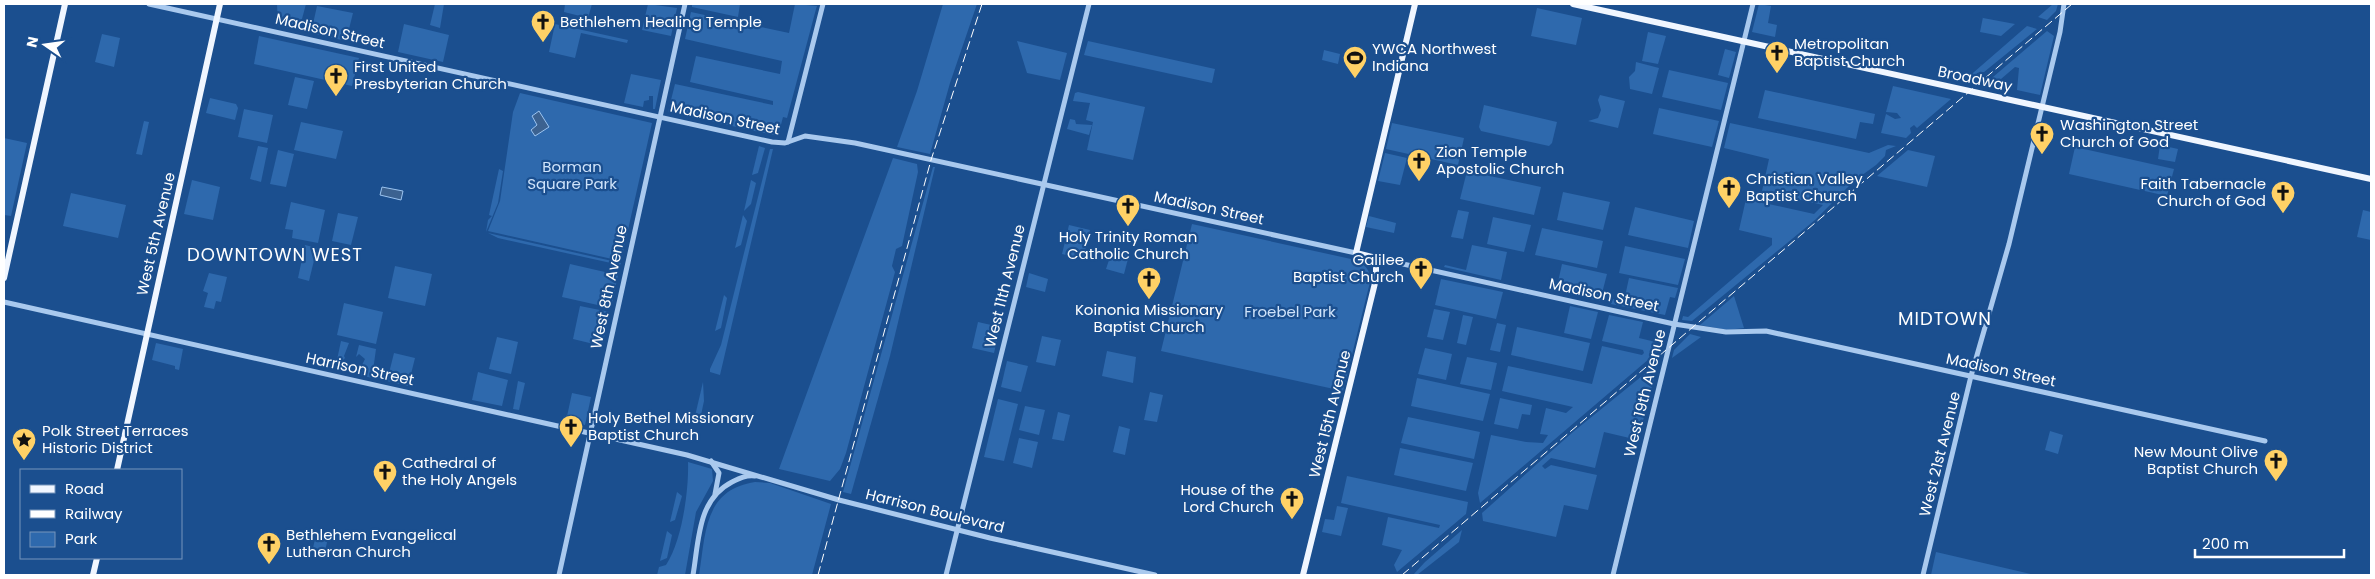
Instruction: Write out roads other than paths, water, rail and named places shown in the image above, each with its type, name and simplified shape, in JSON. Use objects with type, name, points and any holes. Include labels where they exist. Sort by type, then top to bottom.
[{"type":"main road","points":[[4,278],[65,4]]},
{"type":"main road","name":"West 5th Avenue","points":[[117,469],[220,4]]},
{"type":"main road","points":[[1356,253],[1415,4]]},
{"type":"main road","name":"Broadway","points":[[1573,4],[2371,179]]},
{"type":"main road","name":"Madison Street","points":[[1356,253],[1376,258]]},
{"type":"main road","name":"West 15th Avenue","points":[[1303,575],[1374,287],[1376,258]]},
{"type":"main road","points":[[93,575],[97,559]]},
{"type":"street","name":"Madison Street","points":[[149,4],[772,142],[788,142],[806,136],[814,136],[1356,253]]},
{"type":"street","name":"West 8th Avenue","points":[[559,575],[685,4]]},
{"type":"street","points":[[788,142],[823,4]]},
{"type":"street","name":"West 11th Avenue","points":[[946,575],[1088,4]]},
{"type":"street","name":"West 19th Avenue","points":[[1613,575],[1753,4]]},
{"type":"street","name":"West 21st Avenue","points":[[1923,575],[1971,376],[2009,244],[2042,107],[2064,4]]},
{"type":"street","name":"Madison Street","points":[[1376,258],[1674,324],[1726,332],[1766,331],[2265,440]]},
{"type":"street","name":"Harrison Street","points":[[4,302],[711,461]]},
{"type":"street","points":[[693,575],[702,519],[705,508],[714,495],[719,473],[711,461]]},
{"type":"street","name":"Harrison Boulevard","points":[[711,461],[835,499],[958,530],[1155,575]]},
{"type":"street","points":[[714,495],[742,477],[752,475],[768,478]]},
{"type":"railway","points":[[818,575],[931,160],[982,4]]},
{"type":"railway","points":[[1402,575],[2072,4]]},
{"type":"place","name":"Bethlehem Healing Temple","points":[[543,43]]},
{"type":"place","name":"Metropolitan Baptist Church","points":[[1777,74]]},
{"type":"place","name":"YWCA Northwest Indiana","points":[[1355,79]]},
{"type":"place","name":"First United Presbyterian Church","points":[[336,97]]},
{"type":"place","name":"Washington Street Church of God","points":[[2042,155]]},
{"type":"place","name":"Zion Temple Apostolic Church","points":[[1419,182]]},
{"type":"place","name":"Christian Valley Baptist Church","points":[[1729,209]]},
{"type":"place","name":"Faith Tabernacle Church of God","points":[[2283,214]]},
{"type":"place","name":"Holy Trinity Roman Catholic Church","points":[[1128,227]]},
{"type":"place","name":"Galilee Baptist Church","points":[[1421,290]]},
{"type":"place","name":"Koinonia Missionary Baptist Church","points":[[1149,300]]},
{"type":"place","name":"Holy Bethel Missionary Baptist Church","points":[[571,448]]},
{"type":"place","name":"Polk Street Terraces Historic District","points":[[24,461]]},
{"type":"place","name":"New Mount Olive Baptist Church","points":[[2276,482]]},
{"type":"place","name":"Cathedral of the Holy Angels","points":[[385,493]]},
{"type":"place","name":"House of the Lord Church","points":[[1292,520]]},
{"type":"place","name":"Bethlehem Evangelical Lutheran Church","points":[[269,565]]},
{"type":"district","name":"DOWNTOWN WEST","points":[[275,255]]},
{"type":"district","name":"MIDTOWN","points":[[1945,319]]},
{"type":"park label","name":"Borman Square Park","points":[[572,176]]},
{"type":"park label","name":"Froebel Park","points":[[1290,312]]}]
